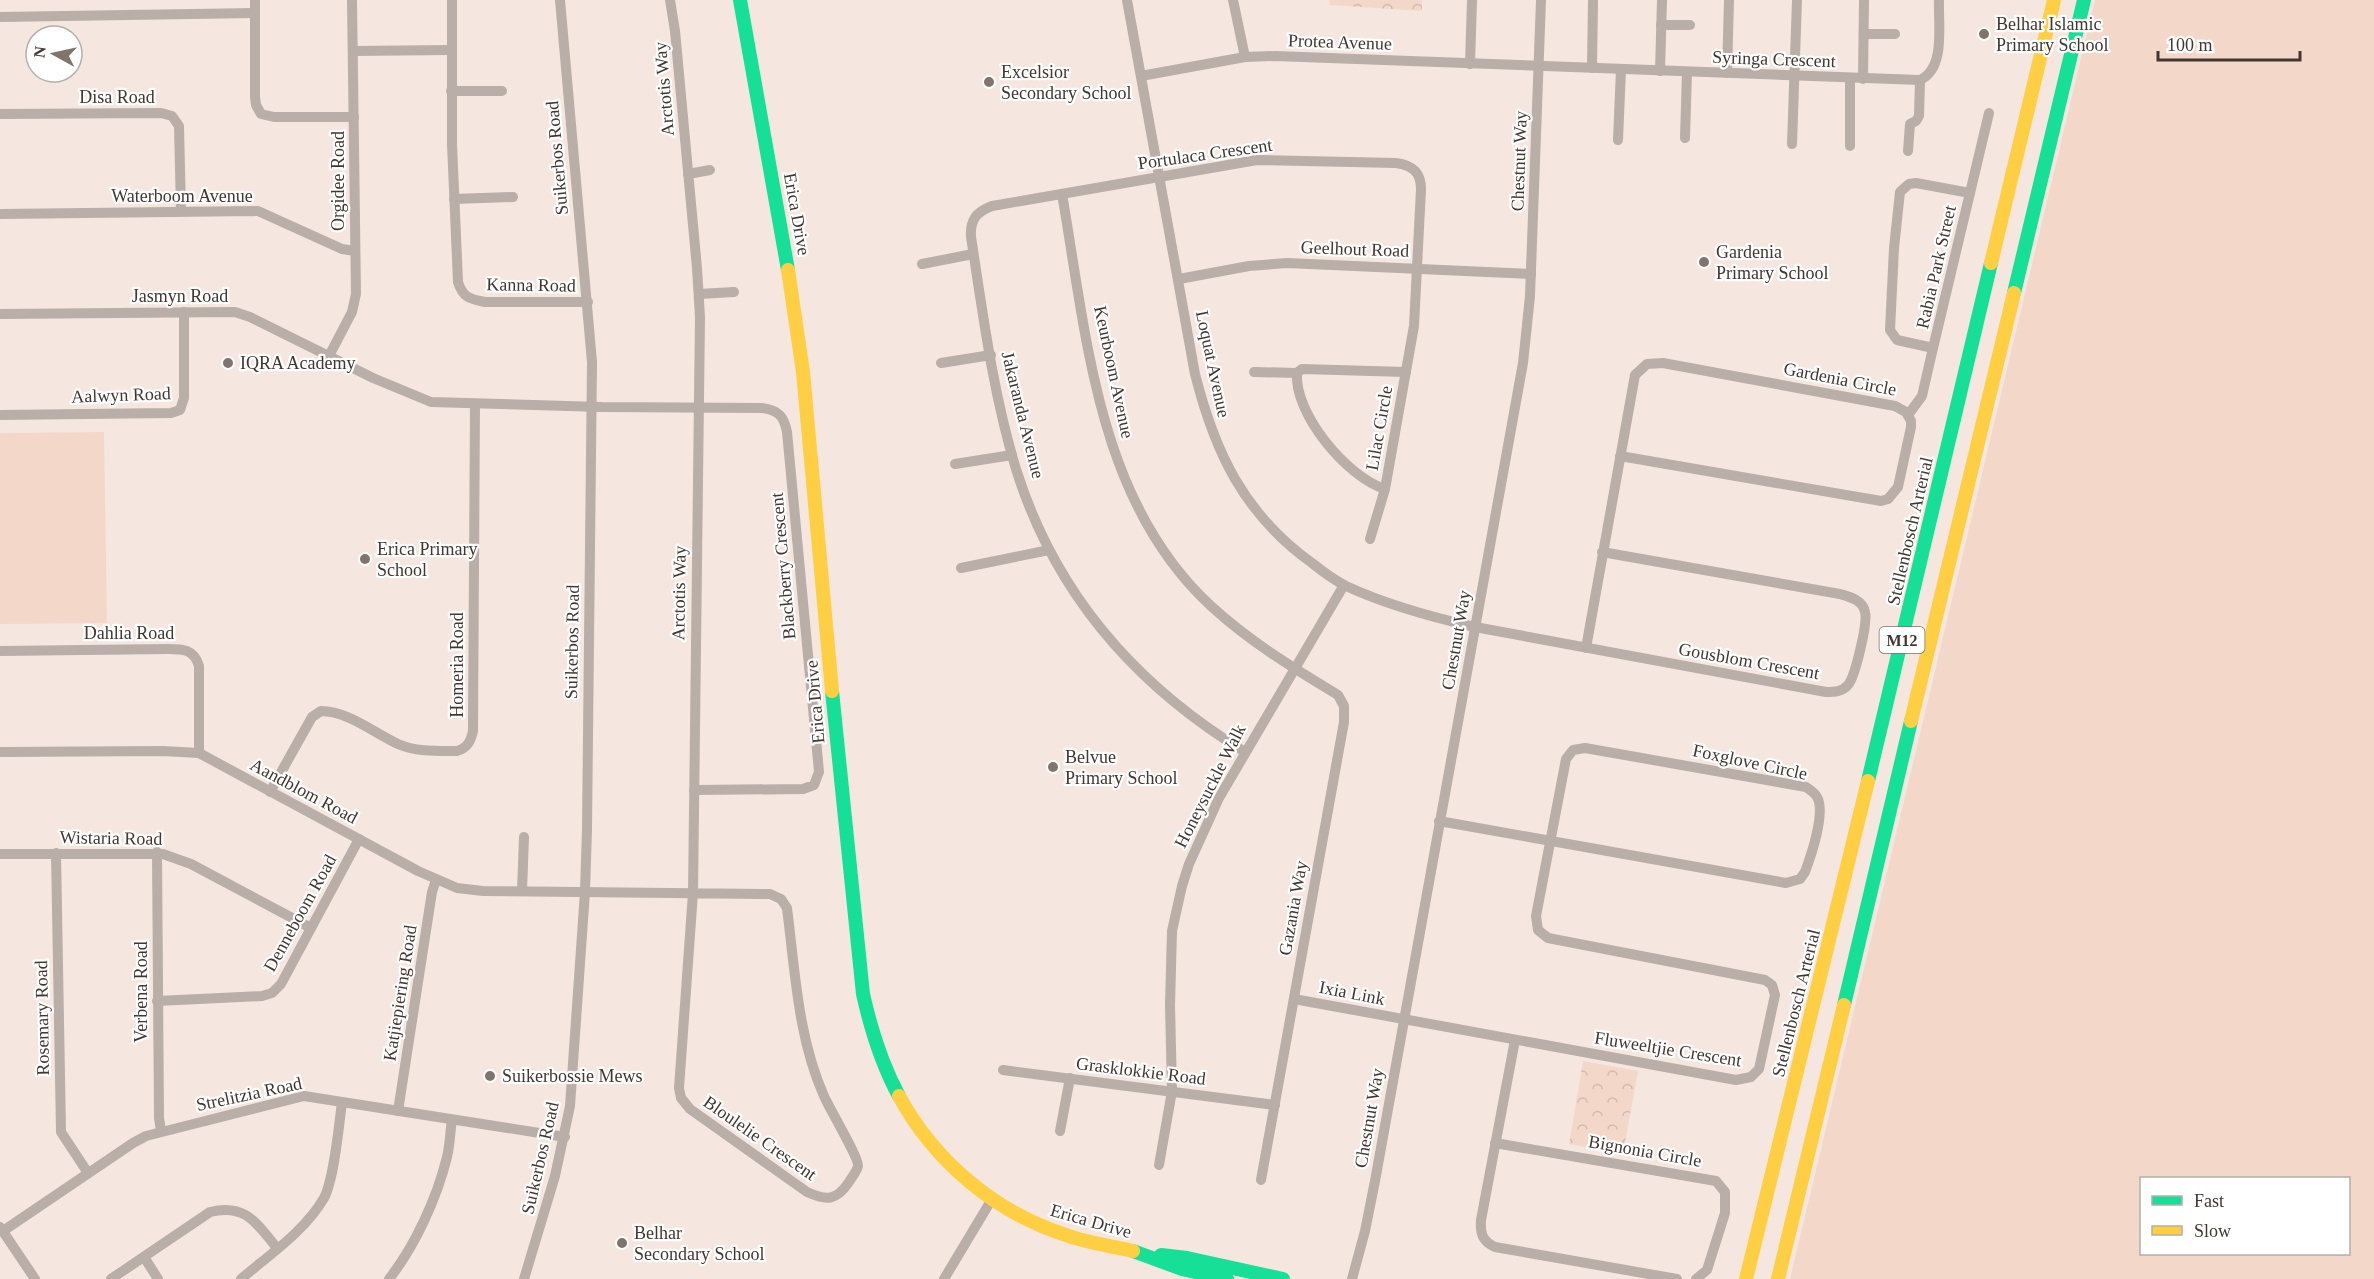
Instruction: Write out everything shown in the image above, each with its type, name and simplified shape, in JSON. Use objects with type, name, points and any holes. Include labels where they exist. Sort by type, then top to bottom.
[{"type":"main road","name":"Erica Drive","points":[[740,0],[785,253],[801,360],[839,768],[866,1010],[880,1060],[906,1110],[937,1152],[958,1173],[1015,1213],[1063,1235],[1143,1254],[1184,1269],[1227,1279]]},
{"type":"main road","name":"Stellenbosch Arterial","points":[[1746,1279],[1816,1000],[2054,0]]},
{"type":"main road","name":"M12","points":[[1778,1279],[2084,0]]},
{"type":"main road","name":"Erica Drive","points":[[1143,1254],[1187,1258],[1283,1279]]},
{"type":"street","points":[[255,0],[255,97],[261,114],[274,117],[354,117]]},
{"type":"street","name":"Orgidee Road","points":[[329,356],[355,303],[352,0]]},
{"type":"street","name":"Kanna Road","points":[[452,0],[454,199],[458,282],[463,295],[469,299],[485,302],[588,302]]},
{"type":"street","name":"Suikerbos Road","points":[[525,1279],[565,1137],[573,1071],[585,892],[591,345],[560,0]]},
{"type":"street","name":"Arctotis Way","points":[[670,0],[675,31],[699,294],[693,893]]},
{"type":"street","name":"Loquat Avenue","points":[[1127,0],[1195,374],[1209,428],[1221,455],[1250,504],[1267,524],[1296,551],[1344,585],[1402,608],[1475,627]]},
{"type":"street","points":[[1233,0],[1245,57]]},
{"type":"street","points":[[1470,64],[1472,0]]},
{"type":"street","name":"Chestnut Way","points":[[1352,1279],[1375,1181],[1523,363],[1531,274],[1541,0]]},
{"type":"street","points":[[1592,68],[1593,0]]},
{"type":"street","points":[[1660,71],[1662,0]]},
{"type":"street","points":[[1727,73],[1729,0]]},
{"type":"street","points":[[1792,144],[1797,0]]},
{"type":"street","points":[[1863,79],[1864,0]]},
{"type":"street","points":[[1908,151],[1910,124],[1919,116],[1920,80],[1930,74],[1937,58],[1939,0]]},
{"type":"street","points":[[0,17],[255,14]]},
{"type":"street","points":[[1662,25],[1690,25]]},
{"type":"street","points":[[1864,34],[1895,34]]},
{"type":"street","points":[[352,51],[452,50]]},
{"type":"street","name":"Protea Avenue","points":[[1141,76],[1245,57],[1275,56],[1539,66]]},
{"type":"street","name":"Syringa Crescent","points":[[1539,66],[1920,80]]},
{"type":"street","points":[[1618,140],[1621,69]]},
{"type":"street","points":[[1685,138],[1688,72]]},
{"type":"street","points":[[1850,78],[1850,146]]},
{"type":"street","points":[[452,91],[502,91]]},
{"type":"street","name":"Disa Road","points":[[0,114],[161,113],[172,116],[179,126],[181,211]]},
{"type":"street","name":"Rabia Park Street","points":[[1908,415],[1922,396],[1989,113]]},
{"type":"street","name":"Portulaca Crescent","points":[[974,217],[980,211],[992,206],[1257,160],[1396,164],[1409,166],[1416,170],[1421,182],[1418,268]]},
{"type":"street","points":[[688,174],[710,170]]},
{"type":"street","name":"Rabia Park Street","points":[[1933,348],[1897,340],[1890,330],[1894,248],[1900,192],[1909,184],[1916,183],[1970,193]]},
{"type":"street","name":"Keurboom Avenue","points":[[1062,194],[1094,377],[1107,430],[1132,499],[1168,557],[1209,604],[1237,629],[1294,668]]},
{"type":"street","points":[[454,199],[513,197]]},
{"type":"street","name":"Waterboom Avenue","points":[[0,214],[258,211],[342,249],[356,251]]},
{"type":"street","name":"Jakaranda Avenue","points":[[974,217],[971,230],[973,254],[1012,455],[1039,530],[1049,550],[1081,602],[1114,645],[1149,683],[1245,752]]},
{"type":"street","points":[[922,264],[973,254]]},
{"type":"street","name":"Geelhout Road","points":[[1179,279],[1269,263],[1531,274]]},
{"type":"street","name":"Lilac Circle","points":[[1370,539],[1385,489],[1406,372],[1414,326],[1418,268]]},
{"type":"street","points":[[699,294],[735,292]]},
{"type":"street","name":"Aalwyn Road","points":[[0,415],[171,413],[180,410],[184,398],[184,312]]},
{"type":"street","name":"Jasmyn Road","points":[[0,314],[235,312],[400,391],[431,402],[591,406]]},
{"type":"street","points":[[941,363],[991,355]]},
{"type":"street","name":"Gardenia Circle","points":[[1586,648],[1602,552],[1635,375],[1647,364],[1652,362],[1888,404],[1901,408],[1908,415],[1911,428],[1898,487],[1888,499],[1881,501],[1620,456]]},
{"type":"street","name":"Lilac Circle","points":[[1254,372],[1297,373],[1302,369],[1406,372]]},
{"type":"street","name":"Lilac Circle","points":[[1297,373],[1296,384],[1309,415],[1329,447],[1359,477],[1385,489]]},
{"type":"street","name":"Homeria Road","points":[[270,792],[312,717],[321,711],[339,713],[400,745],[457,751],[463,749],[471,740],[473,731],[475,404]]},
{"type":"street","name":"Blackberry Crescent","points":[[591,406],[773,410],[785,421],[819,772],[814,785],[803,789],[693,790]]},
{"type":"street","points":[[955,464],[1012,455]]},
{"type":"street","points":[[961,568],[1049,550]]},
{"type":"street","name":"Gousblom Crescent","points":[[1475,627],[1833,692],[1847,686],[1851,680],[1866,612],[1862,604],[1856,600],[1840,594],[1602,552]]},
{"type":"street","name":"Honeysuckle Walk","points":[[1159,1165],[1172,1091],[1170,963],[1172,931],[1178,898],[1204,827],[1245,752],[1344,585]]},
{"type":"street","name":"Dahlia Road","points":[[0,651],[168,649],[189,651],[195,655],[199,666],[199,753]]},
{"type":"street","name":"Gazania Way","points":[[1261,1180],[1344,722],[1344,706],[1338,695],[1294,668]]},
{"type":"street","name":"Foxglove Circle","points":[[1439,821],[1550,841],[1786,883],[1800,879],[1805,872],[1820,815],[1820,804],[1816,794],[1806,788],[1585,748],[1573,750],[1566,759],[1550,841]]},
{"type":"street","name":"Aandblom Road","points":[[0,752],[163,751],[199,753],[436,880],[457,888],[474,891],[585,892]]},
{"type":"street","points":[[522,891],[524,837]]},
{"type":"street","name":"Denneboom Road","points":[[157,1001],[262,996],[272,993],[281,984],[359,839]]},
{"type":"street","name":"Fluweeltjie Crescent","points":[[1403,1020],[1737,1080],[1751,1077],[1759,1069],[1775,995],[1772,985],[1765,980],[1548,938],[1538,930],[1536,916],[1550,841]]},
{"type":"street","name":"Wistaria Road","points":[[0,854],[157,852],[191,864],[311,928]]},
{"type":"street","name":"Verbena Road","points":[[157,852],[157,1001],[161,1131]]},
{"type":"street","name":"Rosemary Road","points":[[57,853],[61,1132],[88,1173]]},
{"type":"street","name":"Katjiepiering Road","points":[[398,1111],[432,892],[436,880]]},
{"type":"street","name":"Bloulelie Crescent","points":[[585,892],[693,893],[770,894],[781,899],[787,908],[806,1049],[824,1097],[857,1157],[858,1165],[854,1174],[844,1190],[834,1197],[826,1199],[807,1192],[690,1109],[681,1098],[680,1069],[693,893]]},
{"type":"street","name":"Ixia Link","points":[[1294,999],[1403,1020]]},
{"type":"street","points":[[1515,1040],[1480,1228],[1482,1236],[1489,1244],[1677,1279]]},
{"type":"street","name":"Grasklokkie Road","points":[[1003,1070],[1275,1105]]},
{"type":"street","points":[[1060,1131],[1070,1078]]},
{"type":"street","name":"Strelitzia Road","points":[[1,1229],[133,1143],[161,1131],[304,1096],[565,1137]]},
{"type":"street","points":[[241,1279],[298,1231],[324,1198],[331,1172],[342,1102]]},
{"type":"street","points":[[390,1279],[416,1239],[429,1207],[447,1157],[452,1120]]},
{"type":"street","name":"Bignonia Circle","points":[[1495,1143],[1716,1181],[1725,1192],[1725,1213],[1707,1270],[1696,1279]]},
{"type":"street","points":[[944,1279],[992,1198]]},
{"type":"street","points":[[111,1279],[210,1212],[223,1209],[235,1210],[251,1218],[277,1248]]},
{"type":"street","points":[[1,1229],[35,1279]]},
{"type":"street","points":[[144,1257],[158,1279]]},
{"type":"green space","points":[[1329,0],[1422,0],[1422,11],[1330,5]]},
{"type":"green space","points":[[2095,0],[2374,0],[2374,1279],[1790,1279]]},
{"type":"green space","points":[[104,432],[107,623],[0,624],[0,433]]},
{"type":"green space","points":[[1583,1061],[1638,1071],[1623,1154],[1569,1144]]},
{"type":"traffic: fast","points":[[740,0],[788,270]]},
{"type":"traffic: fast","points":[[2014,293],[2084,0]]},
{"type":"traffic: fast","points":[[1868,781],[1991,263]]},
{"type":"traffic: fast","points":[[832,691],[863,994],[877,1046],[899,1096]]},
{"type":"traffic: fast","points":[[1844,1005],[1911,721]]},
{"type":"traffic: fast","points":[[1133,1251],[1182,1269],[1227,1279]]},
{"type":"traffic: fast","points":[[1161,1255],[1187,1258],[1283,1279]]},
{"type":"traffic: slow","points":[[1991,263],[2054,0]]},
{"type":"traffic: slow","points":[[788,270],[803,372],[832,691]]},
{"type":"traffic: slow","points":[[1911,721],[2014,293]]},
{"type":"traffic: slow","points":[[1746,1279],[1868,781]]},
{"type":"traffic: slow","points":[[1778,1279],[1844,1005]]},
{"type":"traffic: slow","points":[[899,1096],[913,1120],[949,1163],[969,1182],[992,1198],[1015,1213],[1066,1235],[1133,1251]]},
{"type":"place","name":"Belhar Islamic Primary School","points":[[1984,34]]},
{"type":"place","name":"Excelsior Secondary School","points":[[989,82]]},
{"type":"place","name":"Gardenia Primary School","points":[[1704,262]]},
{"type":"place","name":"IQRA Academy","points":[[228,363]]},
{"type":"place","name":"Erica Primary School","points":[[365,559]]},
{"type":"place","name":"Belvue Primary School","points":[[1053,767]]},
{"type":"place","name":"Suikerbossie Mews","points":[[490,1076]]},
{"type":"place","name":"Belhar Secondary School","points":[[622,1243]]}]
